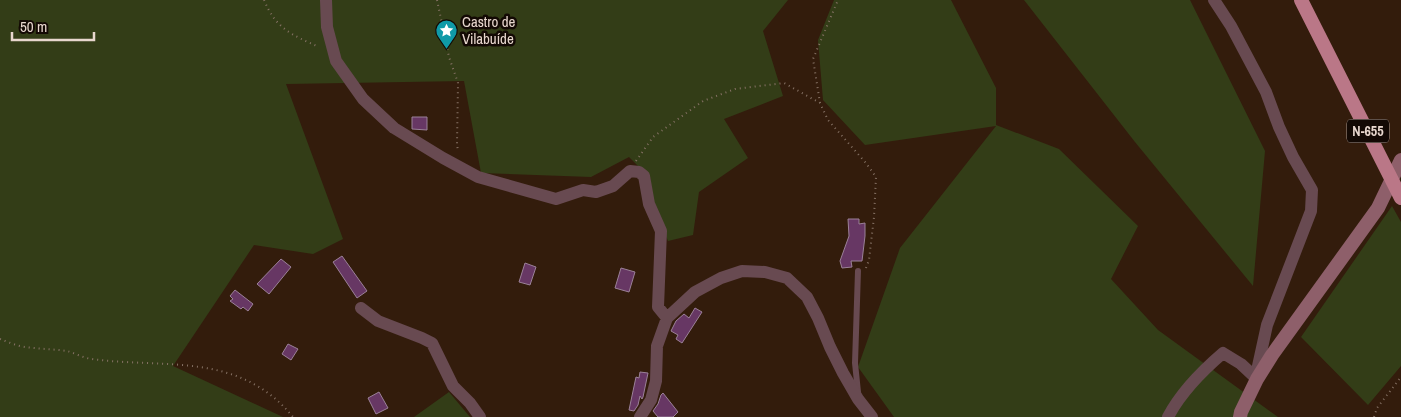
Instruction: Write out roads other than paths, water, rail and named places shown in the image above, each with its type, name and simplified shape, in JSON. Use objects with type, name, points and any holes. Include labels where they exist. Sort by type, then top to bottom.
[{"type":"highway","name":"N-655","points":[[1302,0],[1401,198]]},
{"type":"main road","points":[[1240,417],[1257,379],[1272,355],[1378,208],[1401,160]]},
{"type":"street","points":[[326,0],[327,27],[336,61],[363,99],[394,128],[461,168],[478,177],[556,199],[583,190],[596,192],[613,186],[630,171],[639,172],[644,176],[649,204],[661,231],[658,307],[666,318]]},
{"type":"street","points":[[1214,0],[1266,92],[1293,158],[1312,190],[1311,211],[1268,325],[1258,366],[1257,379]]},
{"type":"street","points":[[640,417],[651,400],[656,381],[657,346],[666,318],[695,292],[721,278],[742,271],[765,272],[787,278],[807,298],[818,318],[830,348],[858,398],[872,417]]},
{"type":"street","points":[[361,308],[378,321],[432,343],[453,386],[470,403],[480,417]]},
{"type":"street","points":[[1168,417],[1175,404],[1200,374],[1224,353],[1241,364],[1257,379]]},
{"type":"lane","points":[[858,271],[855,363],[858,398]]},
{"type":"place","name":"Castro de Vilabuíde","points":[[446,49]]}]
